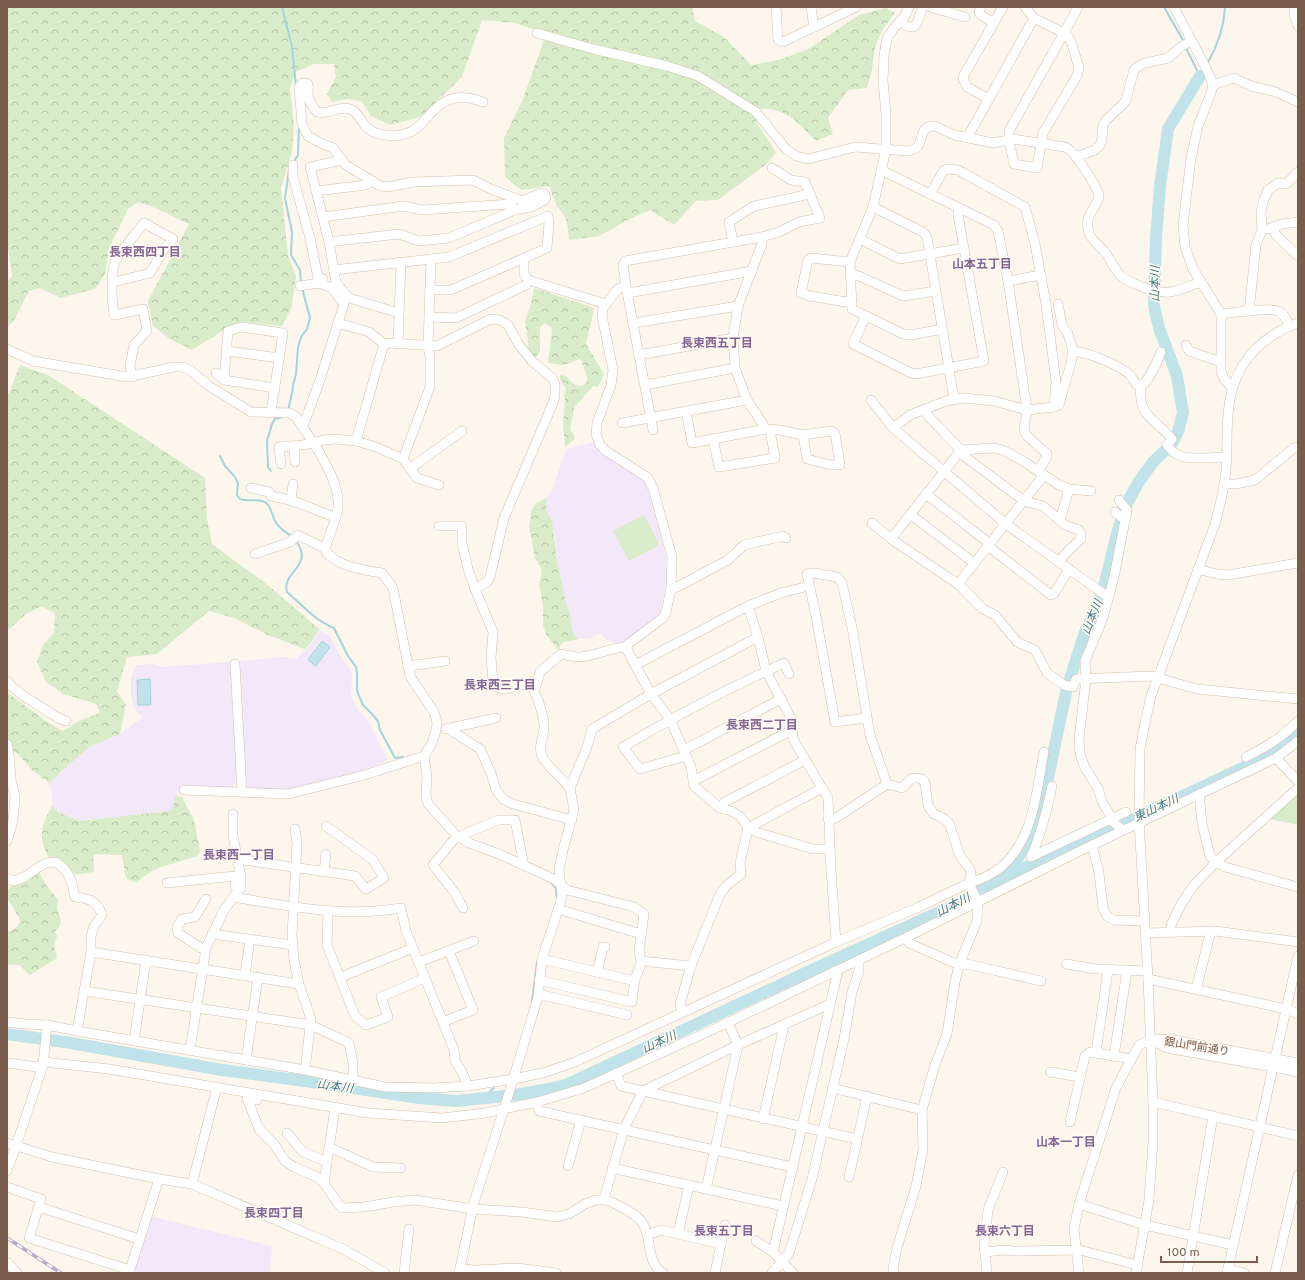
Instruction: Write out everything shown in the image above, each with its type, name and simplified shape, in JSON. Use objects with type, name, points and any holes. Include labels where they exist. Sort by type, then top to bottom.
[{"type":"street","points":[[776,7],[778,40],[783,42],[845,10],[856,7]]},
{"type":"street","points":[[811,7],[814,27]]},
{"type":"street","points":[[909,7],[905,16],[887,38],[884,54],[883,80],[886,115],[886,149],[873,207],[850,262],[852,309],[903,334],[911,335],[942,329]]},
{"type":"street","points":[[900,21],[907,27],[911,28],[915,26],[918,22],[922,7]]},
{"type":"street","points":[[930,7],[965,17]]},
{"type":"street","points":[[981,7],[979,12],[981,15],[994,23]]},
{"type":"street","points":[[989,99],[967,87],[963,79],[1003,7]]},
{"type":"street","points":[[1025,7],[1034,18],[1064,32],[1071,41],[1079,68],[1077,76],[1043,133],[1037,168],[1014,164],[1009,140],[1009,131],[1064,32],[1078,7]]},
{"type":"street","points":[[1174,7],[1202,60],[1213,85],[1198,126],[1190,158],[1183,225],[1185,247],[1193,269],[1221,314],[1221,371],[1224,379],[1232,388]]},
{"type":"street","points":[[1294,7],[1295,18],[1298,26]]},
{"type":"street","points":[[967,138],[1034,18]]},
{"type":"street","points":[[537,33],[593,49],[667,66],[698,76],[756,112],[786,149],[802,158],[808,159],[855,147],[908,151],[915,150],[919,146],[924,130],[931,126],[954,135],[993,143],[1013,139],[1065,147],[1076,157],[1098,189],[1098,198],[1088,220],[1089,232],[1093,240],[1105,252],[1123,278],[1139,286],[1169,293],[1201,282]]},
{"type":"street","points":[[1076,157],[1095,150],[1100,145],[1103,125],[1126,100],[1134,70],[1138,66],[1168,58],[1182,46],[1192,41]]},
{"type":"street","points":[[1213,85],[1234,78],[1251,86],[1273,91],[1298,102]]},
{"type":"street","points":[[329,242],[399,234],[420,241],[449,238],[516,210],[530,207],[545,200],[546,198],[545,194],[542,193],[522,201],[473,180],[413,182],[388,187],[380,186],[346,165],[334,148],[308,136],[302,124],[299,87],[303,83],[308,84],[308,96],[311,104],[317,112],[325,113],[346,108],[351,109],[357,114],[367,128],[374,132],[390,136],[401,135],[417,129],[434,110],[446,101],[460,97],[473,98],[484,102]]},
{"type":"street","points":[[342,160],[310,167],[329,242],[336,283],[349,298],[399,313]]},
{"type":"street","points":[[293,165],[293,177],[310,238],[318,280],[332,288],[344,304],[320,383],[302,426]]},
{"type":"street","points":[[653,430],[623,265],[625,261],[733,242],[779,232],[799,222],[820,218],[805,182],[791,180],[772,168]]},
{"type":"street","points":[[881,170],[994,225],[998,231],[1008,281],[1027,410],[1024,429],[1026,435],[1047,454],[1041,473],[1024,501],[958,584]]},
{"type":"street","points":[[930,194],[944,170],[958,170],[1026,207],[1035,244],[1046,304],[1056,382],[1054,407]]},
{"type":"street","points":[[1249,311],[1256,245],[1262,230],[1263,202],[1268,190],[1278,184],[1286,184],[1298,172]]},
{"type":"street","points":[[316,191],[366,185],[373,181]]},
{"type":"street","points":[[733,242],[729,222],[754,206],[810,194]]},
{"type":"street","points":[[302,207],[319,204]]},
{"type":"street","points":[[322,217],[404,206],[422,210],[511,204],[516,210]]},
{"type":"street","points":[[873,207],[923,232],[927,237],[954,399]]},
{"type":"street","points":[[866,316],[853,344],[911,373],[916,374],[984,361],[958,215],[959,208]]},
{"type":"street","points":[[334,270],[449,257],[548,216],[547,248],[451,290],[430,290]]},
{"type":"street","points":[[1262,230],[1282,224],[1298,222]]},
{"type":"street","points":[[112,281],[118,281],[150,273],[164,249],[173,239],[144,223],[115,261],[112,281],[114,315],[143,309],[147,330],[134,345],[130,366],[132,377]]},
{"type":"street","points":[[1272,228],[1277,236],[1298,256]]},
{"type":"street","points":[[713,439],[720,468],[775,458],[768,429],[747,400],[735,368],[733,338],[738,306],[762,244],[762,236]]},
{"type":"street","points":[[860,239],[900,259],[964,248]]},
{"type":"street","points":[[524,258],[524,274],[528,280],[606,304]]},
{"type":"street","points":[[850,262],[812,258],[808,260],[801,293],[810,296],[852,303]]},
{"type":"street","points":[[403,459],[430,387],[430,357],[428,346],[431,259]]},
{"type":"street","points":[[398,344],[401,262]]},
{"type":"street","points":[[627,647],[628,644],[663,618],[666,612],[671,589],[672,557],[653,488],[647,477],[606,451],[600,445],[596,434],[597,423],[611,385],[613,370],[602,316],[602,308],[618,289],[752,271]]},
{"type":"street","points":[[851,274],[859,276],[903,296],[936,291]]},
{"type":"street","points":[[1008,281],[1041,275]]},
{"type":"street","points":[[302,286],[318,280],[336,283]]},
{"type":"street","points":[[429,317],[456,318],[526,285],[528,280]]},
{"type":"street","points":[[893,428],[910,415],[946,400],[963,398],[994,401],[1027,410],[1054,407],[1059,405],[1073,351],[1068,334],[1062,325],[1058,304]]},
{"type":"street","points":[[634,323],[738,306]]},
{"type":"street","points":[[985,1252],[1003,1250],[1076,1249],[1137,1269],[1150,1193],[1153,1142],[1151,1040],[1139,821],[1140,749],[1148,709],[1158,678],[1222,502],[1232,388],[1246,360],[1257,348],[1277,332],[1294,325],[1278,311],[1266,310],[1221,314]]},
{"type":"street","points":[[338,323],[369,332],[384,344],[437,346],[491,319],[500,320],[508,325],[519,345],[532,361],[552,378],[555,384],[553,404],[504,518],[490,577],[487,582],[475,589]]},
{"type":"street","points":[[224,380],[228,331],[241,327],[283,333],[271,412]]},
{"type":"street","points":[[639,355],[733,338]]},
{"type":"street","points":[[356,442],[384,344]]},
{"type":"street","points":[[1186,345],[1189,351],[1221,362]]},
{"type":"street","points":[[7,349],[33,361],[128,377],[174,367],[183,367],[190,370],[209,386],[251,412],[290,413],[296,416],[330,473],[337,491],[338,508],[326,552],[331,557],[355,569],[382,573],[393,588],[410,676],[434,712],[437,722],[436,731],[431,745],[424,756],[361,776],[288,794],[184,790]]},
{"type":"street","points":[[227,351],[279,358]]},
{"type":"street","points":[[1073,351],[1094,356],[1119,368],[1129,375],[1137,385],[1141,385]]},
{"type":"street","points":[[1161,352],[1154,370],[1143,385],[1141,385],[1141,404],[1144,411],[1172,439],[1167,445],[1177,455],[1189,458],[1226,457]]},
{"type":"street","points":[[645,385],[735,368]]},
{"type":"street","points":[[216,373],[224,380],[275,388]]},
{"type":"street","points":[[622,422],[747,400]]},
{"type":"street","points":[[871,400],[893,428],[1006,524],[1108,597]]},
{"type":"street","points":[[923,410],[960,451],[1024,501],[1043,506],[1065,525],[1079,530],[1081,533],[1081,539],[1059,561]]},
{"type":"street","points":[[686,411],[692,442],[768,429],[803,435],[831,431],[835,433],[840,466],[808,459],[803,435]]},
{"type":"street","points":[[411,468],[462,431]]},
{"type":"street","points":[[281,464],[279,447],[335,439],[376,447],[403,459],[417,478],[439,485]]},
{"type":"street","points":[[294,446],[295,462]]},
{"type":"street","points":[[1224,484],[1236,484],[1256,480],[1294,448],[1298,447]]},
{"type":"street","points":[[891,539],[960,451],[995,448],[1005,451],[1059,485],[1069,489],[1091,491]]},
{"type":"street","points":[[291,499],[293,484]]},
{"type":"street","points":[[251,488],[270,488],[271,496],[291,499],[321,513],[335,517]]},
{"type":"street","points":[[1060,520],[1069,489]]},
{"type":"street","points":[[926,494],[1051,595],[1054,594],[1069,569]]},
{"type":"street","points":[[1119,500],[1127,510],[1114,577],[1103,618],[1085,661],[1086,679],[1079,738],[1080,754],[1085,768],[1098,788],[1102,802],[1112,820],[1123,830]]},
{"type":"street","points":[[1115,512],[1125,520]]},
{"type":"street","points":[[910,514],[974,563]]},
{"type":"street","points":[[872,523],[891,539],[958,584],[983,609],[994,615],[1017,642],[1035,650],[1047,673],[1068,686],[1073,687],[1076,679],[1151,676],[1197,689],[1298,699]]},
{"type":"street","points":[[439,526],[462,526],[462,543],[468,569],[493,632],[491,658],[493,682],[496,687],[504,689],[515,685],[530,686],[534,689],[544,727],[540,749],[542,757],[570,788],[574,810],[564,846],[560,869],[562,896],[542,959],[538,994],[513,1082],[473,1209],[459,1271],[517,1268],[556,1273]]},
{"type":"street","points":[[255,554],[290,542],[298,535],[326,549]]},
{"type":"street","points":[[671,589],[728,560],[744,545],[783,536],[786,538]]},
{"type":"street","points":[[1198,570],[1228,575],[1298,563]]},
{"type":"street","points":[[867,718],[835,722],[807,574],[814,573],[837,578],[842,583],[852,627],[870,735],[886,784]]},
{"type":"street","points":[[635,665],[748,606],[781,593],[809,586]]},
{"type":"street","points":[[748,606],[758,637],[766,671],[792,720],[794,741],[828,798],[836,942]]},
{"type":"street","points":[[570,788],[587,747],[592,729],[651,694],[758,637]]},
{"type":"street","points":[[534,689],[540,672],[561,654],[580,657],[618,647],[627,647]]},
{"type":"street","points":[[627,647],[651,694],[670,719],[691,767],[694,786],[720,808],[741,817],[748,828],[756,832],[813,849],[830,849]]},
{"type":"street","points":[[408,666],[445,661]]},
{"type":"street","points":[[235,664],[242,792]]},
{"type":"street","points":[[781,699],[685,753],[640,769],[623,747],[670,719],[766,671],[784,664],[789,674]]},
{"type":"street","points":[[7,681],[14,690],[58,719],[66,721]]},
{"type":"street","points":[[436,731],[496,718]]},
{"type":"street","points":[[1246,757],[1269,746],[1298,721]]},
{"type":"street","points":[[449,728],[455,734],[480,749],[491,773],[496,790],[503,799],[513,804],[572,820]]},
{"type":"street","points":[[693,780],[792,730]]},
{"type":"street","points":[[7,1063],[37,1067],[43,1062],[109,1069],[368,1114],[442,1118],[485,1113],[537,1102],[584,1088],[859,960],[1139,821],[1276,758],[1298,741]]},
{"type":"street","points":[[7,744],[10,754],[11,779],[15,797],[7,841]]},
{"type":"street","points":[[7,1022],[77,1031],[190,1050],[305,1070],[385,1087],[435,1088],[513,1082],[575,1062],[616,1044],[716,995],[919,907],[997,870],[1007,862],[1021,845],[1029,825],[1044,752]]},
{"type":"street","points":[[424,756],[427,776],[426,795],[428,804],[459,837],[469,843],[499,854],[554,879],[567,890],[634,907],[644,914],[639,950],[642,961],[630,1001],[539,980]]},
{"type":"street","points":[[1276,758],[1298,781]]},
{"type":"street","points":[[720,808],[725,802],[805,760]]},
{"type":"street","points":[[828,819],[836,818],[886,784],[902,788],[912,778],[922,779],[925,783],[928,806],[934,814],[944,818],[949,823],[960,856],[970,869],[971,873],[969,883],[978,902],[977,921],[959,965],[955,982],[947,1034],[935,1065],[922,1110],[924,1149],[916,1186],[897,1248],[893,1268],[894,1273]]},
{"type":"street","points":[[1052,786],[1047,812],[1038,842],[1031,857],[1112,820],[1126,812]]},
{"type":"street","points":[[681,1009],[680,1004],[691,966],[720,894],[726,886],[741,874],[740,863],[748,828],[822,788]]},
{"type":"street","points":[[1171,932],[1171,925],[1177,912],[1194,885],[1216,862],[1298,788]]},
{"type":"street","points":[[1199,794],[1202,823],[1210,856],[1216,862],[1225,867],[1298,887]]},
{"type":"street","points":[[190,1050],[206,949],[224,910],[241,886],[233,836],[233,814]]},
{"type":"street","points":[[463,908],[455,893],[433,865],[459,837],[498,820],[515,820],[523,861],[522,864]]},
{"type":"street","points":[[237,859],[355,876],[366,889],[384,878],[373,860],[326,826]]},
{"type":"street","points":[[295,829],[297,843],[297,868],[292,935],[294,960],[299,984],[311,1019],[305,1070]]},
{"type":"street","points":[[1092,845],[1099,873],[1103,908],[1107,916],[1114,920],[1145,921]]},
{"type":"street","points":[[324,872],[326,854]]},
{"type":"street","points":[[7,878],[11,881],[18,880],[45,863],[56,862],[65,869],[73,884],[75,897],[88,898],[99,908],[102,915],[94,926],[91,936],[91,952],[77,1031]]},
{"type":"street","points":[[167,883],[234,876],[235,894]]},
{"type":"street","points":[[235,894],[294,907],[328,911],[387,910],[400,908],[406,932],[454,1050],[455,1061],[468,1086]]},
{"type":"street","points":[[206,899],[195,917],[182,919],[177,927],[178,932],[201,948],[206,949]]},
{"type":"street","points":[[558,909],[641,934]]},
{"type":"street","points":[[328,911],[327,945],[341,977],[355,1016],[366,1025],[388,1017],[381,997],[425,978]]},
{"type":"street","points":[[1146,933],[1211,931],[1298,942]]},
{"type":"street","points":[[1196,990],[1211,931]]},
{"type":"street","points":[[212,934],[293,945]]},
{"type":"street","points":[[907,937],[909,943],[959,965],[967,964],[1041,981]]},
{"type":"street","points":[[244,975],[250,939]]},
{"type":"street","points":[[419,962],[474,941]]},
{"type":"street","points":[[597,972],[603,948],[605,947]]},
{"type":"street","points":[[341,977],[413,948]]},
{"type":"street","points":[[443,1022],[473,1010],[449,951]]},
{"type":"street","points":[[91,952],[299,984]]},
{"type":"street","points":[[1244,1273],[1227,1271],[1298,956]]},
{"type":"street","points":[[542,959],[635,981]]},
{"type":"street","points":[[134,1041],[146,960]]},
{"type":"street","points":[[772,1273],[789,1254],[812,1179],[844,1039],[852,992],[859,971],[859,960]]},
{"type":"street","points":[[642,961],[691,966]]},
{"type":"street","points":[[1066,964],[1096,969],[1127,970],[1196,990],[1286,1009],[1298,1014]]},
{"type":"street","points":[[1096,1053],[1108,970]]},
{"type":"street","points":[[1114,1056],[1127,970]]},
{"type":"street","points":[[773,1252],[837,975],[835,971]]},
{"type":"street","points":[[246,1060],[258,977]]},
{"type":"street","points":[[616,1044],[620,1038],[681,1009],[717,995],[725,986],[726,988]]},
{"type":"street","points":[[84,991],[311,1025],[349,1043],[353,1063],[353,1080]]},
{"type":"street","points":[[538,994],[627,1015]]},
{"type":"street","points":[[604,1199],[624,1129],[642,1091],[738,1045],[830,1004]]},
{"type":"street","points":[[706,1189],[738,1045],[728,1022]]},
{"type":"street","points":[[764,1119],[782,1026]]},
{"type":"street","points":[[7,1171],[43,1062],[47,1027]]},
{"type":"street","points":[[1079,1273],[1074,1229],[1079,1204],[1116,1088],[1139,1045],[1151,1040]]},
{"type":"street","name":"銀山門前通り","points":[[1151,1040],[1167,1048],[1274,1063],[1298,1063]]},
{"type":"street","points":[[1070,1122],[1085,1056],[1090,1052],[1131,1059]]},
{"type":"street","name":"銀山門前通り","points":[[1274,1063],[1298,1072]]},
{"type":"street","points":[[1050,1072],[1080,1077]]},
{"type":"street","points":[[616,1073],[621,1086],[857,1139]]},
{"type":"street","points":[[192,1184],[216,1087]]},
{"type":"street","points":[[832,1088],[922,1110]]},
{"type":"street","points":[[263,1095],[262,1101],[247,1098],[259,1130],[275,1145],[285,1161],[294,1167],[317,1177],[324,1183],[342,1208],[365,1207],[415,1200],[473,1209],[522,1212],[556,1217],[569,1214],[585,1204],[604,1199],[635,1216],[642,1223],[647,1235],[651,1255],[657,1272]]},
{"type":"street","points":[[849,1177],[867,1096]]},
{"type":"street","points":[[537,1102],[540,1111],[792,1167]]},
{"type":"street","points":[[1153,1102],[1298,1136]]},
{"type":"street","points":[[324,1183],[335,1108]]},
{"type":"street","points":[[1187,1273],[1213,1116]]},
{"type":"street","points":[[568,1166],[580,1120]]},
{"type":"street","points":[[287,1133],[303,1152],[327,1162]]},
{"type":"street","points":[[7,1143],[52,1157],[159,1179],[192,1184],[343,1249],[384,1273]]},
{"type":"street","points":[[329,1147],[373,1166],[401,1168]]},
{"type":"street","points":[[612,1168],[783,1206]]},
{"type":"street","points":[[987,1273],[984,1245],[988,1210],[1003,1172]]},
{"type":"street","points":[[1276,1273],[1298,1175]]},
{"type":"street","points":[[7,1187],[41,1199],[29,1238],[129,1272],[159,1179]]},
{"type":"street","points":[[678,1234],[689,1185]]},
{"type":"street","points":[[1079,1204],[1145,1225],[1233,1245]]},
{"type":"street","points":[[39,1207],[140,1239]]},
{"type":"street","points":[[715,1273],[725,1225]]},
{"type":"street","points":[[404,1273],[409,1229]]},
{"type":"street","points":[[647,1235],[661,1230],[721,1244]]},
{"type":"street","points":[[756,1241],[773,1252],[793,1273]]},
{"type":"street","points":[[7,1262],[17,1273]]},
{"type":"street","points":[[7,1270],[10,1273]]},
{"type":"shaded area","points":[[593,442],[600,452],[643,480],[649,487],[666,557],[666,588],[659,614],[655,619],[622,644],[614,643],[606,639],[600,633],[591,638],[579,639],[572,630],[570,613],[566,603],[557,561],[555,537],[546,510],[547,498],[555,485],[566,449]]},
{"type":"shaded area","points":[[319,629],[329,635],[339,654],[351,670],[351,696],[358,710],[368,720],[388,760],[354,774],[288,792],[251,789],[248,786],[241,732],[237,669],[240,669],[240,661],[284,657],[296,659],[311,644]]},
{"type":"shaded area","points":[[230,662],[230,670],[233,670],[237,777],[234,786],[230,790],[182,788],[175,796],[173,808],[170,811],[80,821],[58,812],[52,806],[52,794],[49,783],[89,747],[120,734],[143,717],[134,709],[131,694],[131,677],[136,665],[154,664],[161,667]]},
{"type":"shaded area","points":[[150,1216],[272,1246],[270,1271],[287,1273],[132,1273]]},
{"type":"green space","points":[[7,7],[692,7],[695,21],[724,37],[751,65],[779,60],[808,49],[859,15],[886,8],[895,13],[883,29],[876,43],[871,74],[866,88],[848,90],[828,118],[833,134],[816,141],[798,123],[785,114],[769,109],[760,109],[756,122],[776,153],[765,165],[718,200],[696,201],[674,225],[650,210],[599,236],[569,240],[567,221],[556,204],[549,186],[521,190],[505,177],[504,138],[523,99],[546,34],[516,23],[482,20],[462,77],[420,117],[390,125],[371,116],[361,101],[347,99],[332,102],[327,94],[336,77],[334,64],[314,64],[295,72],[290,89],[294,125],[292,152],[281,188],[288,256],[296,277],[291,309],[282,326],[241,322],[227,328],[192,350],[170,339],[153,326],[148,301],[189,224],[155,208],[138,202],[128,209],[109,248],[105,274],[95,289],[60,298],[40,288],[29,291],[13,322],[7,327],[7,282],[12,276],[7,239]]},
{"type":"green space","points":[[534,288],[594,309],[586,344],[604,374],[598,387],[593,386],[574,408],[570,430],[574,434],[575,439],[565,447],[563,426],[564,395],[566,389],[560,380],[560,375],[563,374],[572,383],[579,386],[582,386],[588,379],[581,360],[578,359],[571,363],[564,364],[548,363],[552,329],[545,323],[540,327],[540,351],[535,359],[529,350],[525,321],[531,304]]},
{"type":"green space","points":[[20,365],[48,375],[205,478],[207,519],[212,544],[269,586],[319,629],[310,644],[305,649],[270,636],[234,618],[209,611],[157,654],[127,657],[117,691],[126,705],[120,734],[89,747],[49,783],[32,770],[18,754],[12,751],[7,736],[7,692],[47,722],[63,731],[78,721],[100,713],[96,704],[63,694],[46,682],[37,662],[43,645],[54,633],[55,614],[42,606],[26,614],[7,631],[7,398]]},
{"type":"green space","points":[[547,498],[546,510],[552,521],[557,561],[566,603],[570,613],[572,630],[579,639],[563,642],[558,650],[546,634],[543,625],[543,604],[539,585],[542,570],[535,558],[529,527],[531,511],[536,503]]},
{"type":"green space","points":[[644,515],[658,542],[658,546],[629,561],[613,531]]},
{"type":"green space","points":[[1298,793],[1298,825],[1269,819]]},
{"type":"green space","points":[[175,796],[182,797],[194,820],[200,851],[197,856],[157,869],[143,877],[137,883],[127,879],[122,855],[93,854],[94,872],[72,875],[64,862],[50,859],[43,845],[43,826],[52,806],[58,812],[80,821],[170,811],[173,808]]},
{"type":"green space","points":[[38,871],[58,900],[57,908],[61,921],[55,932],[57,936],[54,946],[57,958],[30,975],[19,965],[7,965],[7,932],[15,928],[20,920],[7,897],[7,891],[13,885]]},
{"type":"water","points":[[322,641],[330,647],[316,666],[308,660]]},
{"type":"water","points":[[150,679],[151,705],[138,705],[137,680]]},
{"type":"waterway","points":[[282,7],[292,47],[296,86]]},
{"type":"waterway","name":"山本川","points":[[1164,7],[1184,42]]},
{"type":"waterway","points":[[1207,64],[1219,37],[1225,7]]},
{"type":"waterway","name":"山本川","points":[[1185,46],[1200,76]]},
{"type":"waterway","name":"山本川","points":[[1009,874],[1039,820],[1067,688],[1085,632],[1103,591],[1118,530],[1127,503],[1138,483],[1153,462],[1171,445],[1178,432],[1183,413],[1177,376],[1159,328],[1154,306],[1156,238],[1160,186],[1168,129],[1200,76]]},
{"type":"waterway","points":[[293,163],[298,155],[299,125]]},
{"type":"waterway","points":[[289,170],[285,198],[292,232],[291,255],[300,270],[301,284]]},
{"type":"waterway","points":[[288,411],[296,374],[298,347],[301,337],[307,329],[310,318],[302,288]]},
{"type":"waterway","points":[[271,471],[268,467],[267,441],[275,419],[282,417]]},
{"type":"waterway","points":[[220,456],[225,466],[235,477],[238,483],[237,495],[240,499],[259,500],[268,504],[278,526],[291,536]]},
{"type":"waterway","points":[[296,541],[301,550],[302,557],[300,563],[286,585],[287,592],[315,617],[334,628],[348,656],[356,667],[357,690],[363,705],[378,721],[380,730],[395,758],[403,757]]},
{"type":"waterway","name":"山本川","points":[[7,1034],[71,1043],[222,1070],[419,1098],[456,1101],[515,1095],[554,1088],[568,1084],[955,905],[1009,874],[1070,849],[1268,756],[1298,732]]},
{"type":"waterway","points":[[551,882],[556,889],[557,900]]},
{"type":"waterway","points":[[532,1001],[537,963],[547,931]]},
{"type":"waterway","points":[[488,1098],[490,1091],[494,1088]]},
{"type":"railway","points":[[7,1238],[61,1273]]},
{"type":"district","name":"長束西四丁目","points":[[145,252]]},
{"type":"district","name":"山本五丁目","points":[[982,264]]},
{"type":"district","name":"長束西五丁目","points":[[717,343]]},
{"type":"district","name":"長束西三丁目","points":[[500,685]]},
{"type":"district","name":"長束西二丁目","points":[[762,725]]},
{"type":"district","name":"長束西一丁目","points":[[239,855]]},
{"type":"district","name":"山本一丁目","points":[[1066,1142]]},
{"type":"district","name":"長束四丁目","points":[[274,1213]]},
{"type":"district","name":"長束五丁目","points":[[724,1231]]},
{"type":"district","name":"長束六丁目","points":[[1005,1231]]},
{"type":"water label","name":"東山本川","points":[[1156,808]]}]
